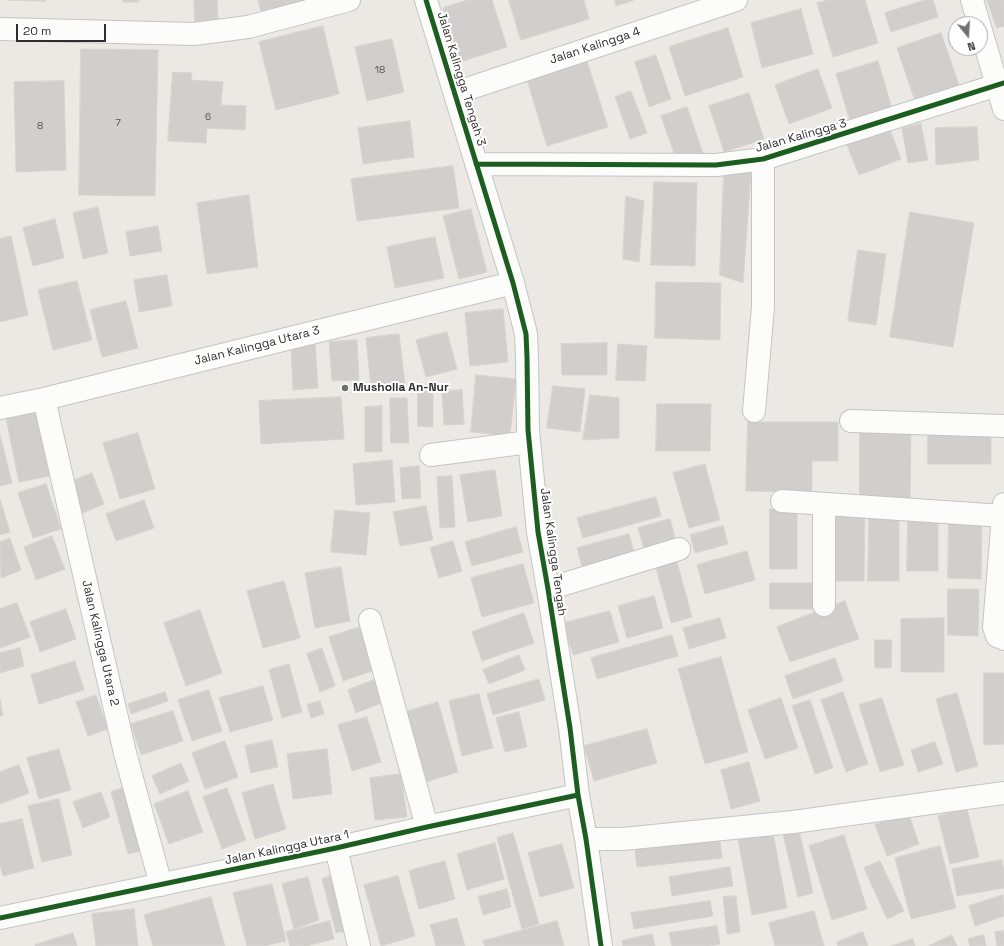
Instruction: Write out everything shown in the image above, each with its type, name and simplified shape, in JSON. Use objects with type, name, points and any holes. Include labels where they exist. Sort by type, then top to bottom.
[{"type":"street","points":[[0,29],[194,34],[248,27],[349,0]]},
{"type":"street","name":"Jalan Kalingga Tengah 3","points":[[426,0],[476,164]]},
{"type":"street","name":"Jalan Kalingga 4","points":[[455,93],[736,0]]},
{"type":"street","points":[[972,0],[977,16]]},
{"type":"street","points":[[988,47],[1001,84],[1004,109]]},
{"type":"street","name":"Jalan Kalingga 3","points":[[476,164],[716,165],[763,159],[1001,84]]},
{"type":"street","points":[[754,411],[763,307],[763,159]]},
{"type":"street","name":"Jalan Kalingga Tengah","points":[[476,164],[513,283],[526,334],[530,442],[538,532],[570,728],[578,795],[586,839],[601,946]]},
{"type":"street","name":"Jalan Kalingga Utara 3","points":[[0,408],[44,399],[513,283]]},
{"type":"street","name":"Jalan Kalingga Utara 2","points":[[44,399],[125,753],[161,885]]},
{"type":"street","points":[[851,421],[1004,426]]},
{"type":"street","points":[[431,455],[530,442]]},
{"type":"street","points":[[782,501],[824,504],[1004,510],[994,627],[997,636],[1004,639]]},
{"type":"street","points":[[824,504],[824,605]]},
{"type":"street","points":[[548,589],[679,549]]},
{"type":"street","points":[[370,620],[427,827]]},
{"type":"street","points":[[586,839],[623,839],[785,823],[1004,793]]},
{"type":"street","name":"Jalan Kalingga Utara 1","points":[[0,918],[336,848],[578,795]]},
{"type":"street","points":[[336,848],[359,946]]},
{"type":"building","points":[[8,0],[46,0],[45,1]]},
{"type":"building","points":[[123,0],[139,0],[139,2],[123,2]]},
{"type":"building","points":[[194,0],[217,0],[218,21],[195,22]]},
{"type":"building","points":[[258,0],[308,0],[262,14]]},
{"type":"building","points":[[468,0],[492,0],[507,47],[460,62],[443,8]]},
{"type":"building","points":[[509,0],[584,0],[589,19],[521,40]]},
{"type":"building","points":[[615,0],[634,0],[616,6]]},
{"type":"building","points":[[828,0],[865,0],[878,43],[833,57],[817,3]]},
{"type":"building","points":[[925,0],[933,0],[938,17],[891,32],[885,13]]},
{"type":"building","points":[[987,0],[1004,0],[1004,26],[997,28]]},
{"type":"building","points":[[801,9],[813,54],[762,68],[751,23]]},
{"type":"building","points":[[323,26],[339,94],[276,110],[259,42]]},
{"type":"building","points":[[728,28],[743,77],[685,96],[669,47]]},
{"type":"building","points":[[941,33],[959,85],[915,101],[897,48]]},
{"type":"building","points":[[392,39],[404,92],[367,101],[355,47]]},
{"type":"building","points":[[81,49],[158,50],[155,196],[79,195]]},
{"type":"building","points":[[656,55],[671,99],[649,107],[635,62]]},
{"type":"building","points":[[586,58],[608,127],[547,146],[526,76]]},
{"type":"building","points":[[878,61],[893,112],[851,125],[836,74]]},
{"type":"building","points":[[818,69],[832,108],[789,124],[775,85]]},
{"type":"building","points":[[173,72],[192,73],[191,80],[223,82],[221,105],[246,106],[245,130],[207,128],[206,143],[168,141]]},
{"type":"building","points":[[64,81],[66,170],[16,172],[14,82]]},
{"type":"building","points":[[631,91],[647,133],[630,139],[615,97]]},
{"type":"building","points":[[749,93],[764,139],[724,152],[709,106]]},
{"type":"building","points":[[687,107],[703,153],[677,162],[661,116]]},
{"type":"building","points":[[410,121],[414,157],[363,164],[358,128]]},
{"type":"building","points":[[921,124],[928,160],[908,163],[902,128]]},
{"type":"building","points":[[977,127],[979,160],[936,165],[935,128]]},
{"type":"building","points":[[890,129],[901,159],[859,175],[847,145]]},
{"type":"building","points":[[453,166],[459,208],[357,221],[351,179]]},
{"type":"building","points":[[724,170],[751,173],[743,283],[720,275]]},
{"type":"building","points":[[654,182],[697,183],[695,266],[651,265]]},
{"type":"building","points":[[249,195],[258,267],[207,274],[197,203]]},
{"type":"building","points":[[626,196],[644,201],[639,262],[623,259]]},
{"type":"building","points":[[98,207],[108,253],[83,259],[73,213]]},
{"type":"building","points":[[471,209],[487,272],[459,279],[443,216]]},
{"type":"building","points":[[910,212],[974,223],[953,347],[890,337]]},
{"type":"building","points":[[55,219],[64,258],[33,266],[23,228]]},
{"type":"building","points":[[158,226],[162,251],[130,256],[126,232]]},
{"type":"building","points":[[11,236],[28,315],[0,322],[0,239]]},
{"type":"building","points":[[435,237],[444,278],[395,288],[387,247]]},
{"type":"building","points":[[858,250],[886,254],[876,325],[848,321]]},
{"type":"building","points":[[167,275],[172,306],[139,312],[134,280]]},
{"type":"building","points":[[77,281],[92,340],[53,350],[38,290]]},
{"type":"building","points":[[656,282],[721,283],[720,340],[655,338]]},
{"type":"building","points":[[126,301],[138,348],[102,357],[90,310]]},
{"type":"building","points":[[503,309],[508,362],[470,366],[465,313]]},
{"type":"building","points":[[447,332],[457,369],[426,377],[416,340]]},
{"type":"building","points":[[399,334],[405,384],[371,388],[366,338]]},
{"type":"building","points":[[357,340],[359,380],[332,381],[329,342]]},
{"type":"building","points":[[315,342],[318,388],[293,390],[291,344]]},
{"type":"building","points":[[607,343],[607,375],[562,375],[561,344]]},
{"type":"building","points":[[618,344],[647,346],[645,381],[616,380]]},
{"type":"building","points":[[476,375],[516,379],[510,436],[471,432]]},
{"type":"building","points":[[553,386],[585,389],[580,432],[547,428]]},
{"type":"building","points":[[418,387],[433,387],[433,427],[418,426]]},
{"type":"building","points":[[462,390],[464,424],[444,425],[442,391]]},
{"type":"building","points":[[590,395],[619,398],[619,438],[583,440]]},
{"type":"building","points":[[341,397],[344,439],[261,444],[259,401]]},
{"type":"building","points":[[390,398],[407,398],[409,443],[391,443]]},
{"type":"building","points":[[657,404],[711,404],[710,451],[656,451]]},
{"type":"building","points":[[382,406],[382,452],[365,452],[365,407]]},
{"type":"building","points":[[37,412],[50,476],[19,482],[6,418]]},
{"type":"building","points":[[748,422],[838,422],[838,461],[812,461],[812,492],[746,491]]},
{"type":"building","points":[[860,424],[911,424],[910,502],[860,502]]},
{"type":"building","points":[[928,428],[991,428],[991,464],[928,464]]},
{"type":"building","points":[[138,433],[155,489],[120,499],[103,443]]},
{"type":"building","points":[[0,435],[12,483],[0,486]]},
{"type":"building","points":[[392,460],[395,502],[356,505],[353,464]]},
{"type":"building","points":[[705,464],[720,520],[689,528],[673,473]]},
{"type":"building","points":[[419,466],[421,498],[402,499],[400,468]]},
{"type":"building","points":[[495,470],[502,516],[468,522],[460,475]]},
{"type":"building","points":[[92,473],[104,504],[83,513],[70,482]]},
{"type":"building","points":[[452,476],[455,527],[440,528],[437,477]]},
{"type":"building","points":[[46,484],[61,529],[33,538],[18,493]]},
{"type":"building","points":[[656,497],[661,516],[583,538],[577,518]]},
{"type":"building","points":[[0,499],[10,532],[0,535]]},
{"type":"building","points":[[144,500],[154,528],[116,541],[106,514]]},
{"type":"building","points":[[426,506],[433,540],[400,546],[393,512]]},
{"type":"building","points":[[770,509],[797,509],[797,569],[770,569]]},
{"type":"building","points":[[335,510],[370,513],[366,555],[331,552]]},
{"type":"building","points":[[828,510],[865,510],[864,581],[827,581]]},
{"type":"building","points":[[908,513],[938,513],[938,571],[907,571]]},
{"type":"building","points":[[869,514],[899,514],[899,581],[868,581]]},
{"type":"building","points":[[670,519],[676,541],[644,549],[638,528]]},
{"type":"building","points":[[949,519],[982,519],[981,579],[948,578]]},
{"type":"building","points":[[723,526],[728,544],[695,553],[690,535]]},
{"type":"building","points":[[516,527],[523,552],[472,566],[465,542]]},
{"type":"building","points":[[629,534],[636,559],[584,573],[577,548]]},
{"type":"building","points":[[52,536],[65,569],[36,580],[24,547]]},
{"type":"building","points":[[10,538],[21,570],[1,578],[0,542]]},
{"type":"building","points":[[453,541],[462,571],[439,578],[430,548]]},
{"type":"building","points":[[747,551],[755,580],[705,594],[697,565]]},
{"type":"building","points":[[676,558],[692,617],[671,623],[655,564]]},
{"type":"building","points":[[523,564],[534,603],[482,617],[471,578]]},
{"type":"building","points":[[341,567],[350,621],[315,628],[305,573]]},
{"type":"building","points":[[284,581],[300,638],[263,648],[247,591]]},
{"type":"building","points":[[770,583],[813,583],[813,609],[770,609]]},
{"type":"building","points":[[948,589],[979,589],[978,636],[948,635]]},
{"type":"building","points":[[654,596],[663,628],[627,638],[618,606]]},
{"type":"building","points":[[845,601],[859,639],[790,662],[777,627]]},
{"type":"building","points":[[17,603],[30,637],[0,648],[0,609]]},
{"type":"building","points":[[66,609],[76,639],[40,652],[30,622]]},
{"type":"building","points":[[200,610],[222,673],[186,686],[164,623]]},
{"type":"building","points":[[610,611],[619,642],[573,655],[564,623]]},
{"type":"building","points":[[524,613],[534,643],[482,661],[472,632]]},
{"type":"building","points":[[720,618],[726,638],[689,649],[683,628]]},
{"type":"building","points":[[944,618],[944,672],[901,672],[901,619]]},
{"type":"building","points":[[363,626],[378,669],[343,681],[329,637]]},
{"type":"building","points":[[672,635],[678,656],[597,679],[591,658]]},
{"type":"building","points":[[875,640],[892,640],[891,668],[875,668]]},
{"type":"building","points":[[20,648],[24,666],[0,673],[0,653]]},
{"type":"building","points":[[322,648],[335,686],[320,692],[307,654]]},
{"type":"building","points":[[519,655],[525,670],[489,684],[483,670]]},
{"type":"building","points":[[721,657],[748,752],[705,764],[678,669]]},
{"type":"building","points":[[835,658],[843,681],[793,699],[785,676]]},
{"type":"building","points":[[75,661],[84,690],[39,704],[31,675]]},
{"type":"building","points":[[289,664],[302,712],[282,718],[269,670]]},
{"type":"building","points":[[984,673],[1004,673],[1004,744],[984,745]]},
{"type":"building","points":[[379,678],[387,701],[356,713],[348,690]]},
{"type":"building","points":[[539,679],[545,700],[493,715],[487,694]]},
{"type":"building","points":[[263,686],[273,720],[230,732],[219,698]]},
{"type":"building","points":[[209,690],[222,731],[192,741],[178,700]]},
{"type":"building","points":[[165,692],[168,701],[131,714],[128,704]]},
{"type":"building","points":[[843,692],[868,764],[846,772],[821,700]]},
{"type":"building","points":[[957,693],[978,766],[956,772],[936,699]]},
{"type":"building","points":[[479,694],[493,748],[462,756],[449,701]]},
{"type":"building","points":[[96,695],[108,729],[88,736],[76,702]]},
{"type":"building","points":[[781,698],[798,748],[765,759],[748,710]]},
{"type":"building","points":[[882,698],[904,765],[880,772],[859,705]]},
{"type":"building","points":[[0,699],[3,716],[0,716]]},
{"type":"building","points":[[810,700],[833,768],[815,774],[792,706]]},
{"type":"building","points":[[320,701],[324,714],[311,718],[307,705]]},
{"type":"building","points":[[438,702],[458,772],[426,782],[405,712]]},
{"type":"building","points":[[173,711],[183,741],[141,755],[131,724]]},
{"type":"building","points":[[519,712],[527,747],[505,752],[496,718]]},
{"type":"building","points":[[367,717],[381,762],[352,771],[338,725]]},
{"type":"building","points":[[647,729],[657,763],[594,781],[584,746]]},
{"type":"building","points":[[272,740],[278,767],[251,773],[245,746]]},
{"type":"building","points":[[225,741],[238,777],[205,789],[192,753]]},
{"type":"building","points":[[935,742],[943,764],[918,772],[911,750]]},
{"type":"building","points":[[59,749],[71,790],[39,799],[27,758]]},
{"type":"building","points":[[327,749],[332,794],[293,799],[287,754]]},
{"type":"building","points":[[749,762],[760,801],[731,809],[721,770]]},
{"type":"building","points":[[181,763],[189,781],[160,794],[152,776]]},
{"type":"building","points":[[19,765],[29,793],[0,804],[0,772]]},
{"type":"building","points":[[401,774],[407,817],[375,820],[370,778]]},
{"type":"building","points":[[273,784],[286,829],[255,839],[242,793]]},
{"type":"building","points":[[123,788],[141,851],[128,854],[111,792]]},
{"type":"building","points":[[227,788],[246,840],[222,849],[203,797]]},
{"type":"building","points":[[188,791],[203,832],[169,844],[154,804]]},
{"type":"building","points":[[101,792],[110,817],[83,828],[73,802]]},
{"type":"building","points":[[59,799],[72,855],[42,862],[28,806]]},
{"type":"building","points":[[967,809],[979,857],[950,864],[938,816]]},
{"type":"building","points":[[908,812],[919,844],[887,856],[875,825]]},
{"type":"building","points":[[22,819],[34,868],[3,876],[0,864],[0,824]]},
{"type":"building","points":[[799,830],[813,893],[798,897],[783,834]]},
{"type":"building","points":[[719,832],[722,858],[637,867],[634,842]]},
{"type":"building","points":[[513,833],[539,924],[522,929],[497,838]]},
{"type":"building","points":[[773,833],[787,908],[752,915],[738,839]]},
{"type":"building","points":[[844,835],[867,909],[832,920],[809,846]]},
{"type":"building","points":[[495,843],[504,879],[467,890],[457,854]]},
{"type":"building","points":[[562,844],[574,888],[540,897],[528,853]]},
{"type":"building","points":[[940,846],[956,908],[911,919],[895,858]]},
{"type":"building","points":[[1002,860],[1004,888],[957,896],[952,869]]},
{"type":"building","points":[[445,861],[455,899],[419,909],[409,871]]},
{"type":"building","points":[[880,861],[904,911],[887,919],[864,868]]},
{"type":"building","points":[[730,867],[733,886],[672,896],[669,877]]},
{"type":"building","points":[[338,874],[352,929],[336,933],[322,879]]},
{"type":"building","points":[[398,876],[415,936],[381,946],[364,885]]},
{"type":"building","points":[[308,877],[319,920],[294,929],[282,884]]},
{"type":"building","points":[[272,884],[286,941],[264,946],[247,946],[233,893]]},
{"type":"building","points":[[507,889],[511,907],[483,915],[478,897]]},
{"type":"building","points":[[1003,895],[1004,916],[975,926],[969,906]]},
{"type":"building","points":[[736,896],[740,932],[727,934],[723,897]]},
{"type":"building","points":[[211,897],[225,946],[153,946],[144,915]]},
{"type":"building","points":[[710,901],[713,916],[634,929],[631,913]]},
{"type":"building","points":[[134,909],[138,946],[96,946],[92,914]]},
{"type":"building","points":[[814,911],[824,946],[775,946],[769,923]]},
{"type":"building","points":[[457,918],[465,946],[436,946],[430,925]]},
{"type":"building","points":[[330,921],[334,939],[306,946],[290,946],[286,932]]},
{"type":"building","points":[[557,921],[564,946],[485,946],[483,941]]},
{"type":"building","points":[[717,926],[720,944],[709,946],[672,946],[669,933]]},
{"type":"building","points":[[1004,931],[1004,946],[997,946],[995,932]]},
{"type":"building","points":[[863,932],[868,946],[838,946],[837,942]]},
{"type":"building","points":[[73,933],[77,946],[35,945]]},
{"type":"building","points":[[652,934],[655,946],[623,946],[622,941]]},
{"type":"building","points":[[952,935],[957,946],[929,946]]},
{"type":"building","points":[[984,935],[986,946],[970,946],[968,939]]},
{"type":"building","points":[[913,939],[915,946],[891,946]]},
{"type":"cycle path","points":[[426,0],[513,283],[526,334],[528,430],[538,532],[570,728],[578,795],[586,839],[601,946]]},
{"type":"cycle path","points":[[476,164],[716,165],[763,159],[1004,83]]},
{"type":"cycle path","points":[[0,918],[336,848],[578,795]]},
{"type":"place","name":"Musholla An-Nur","points":[[345,388]]}]
